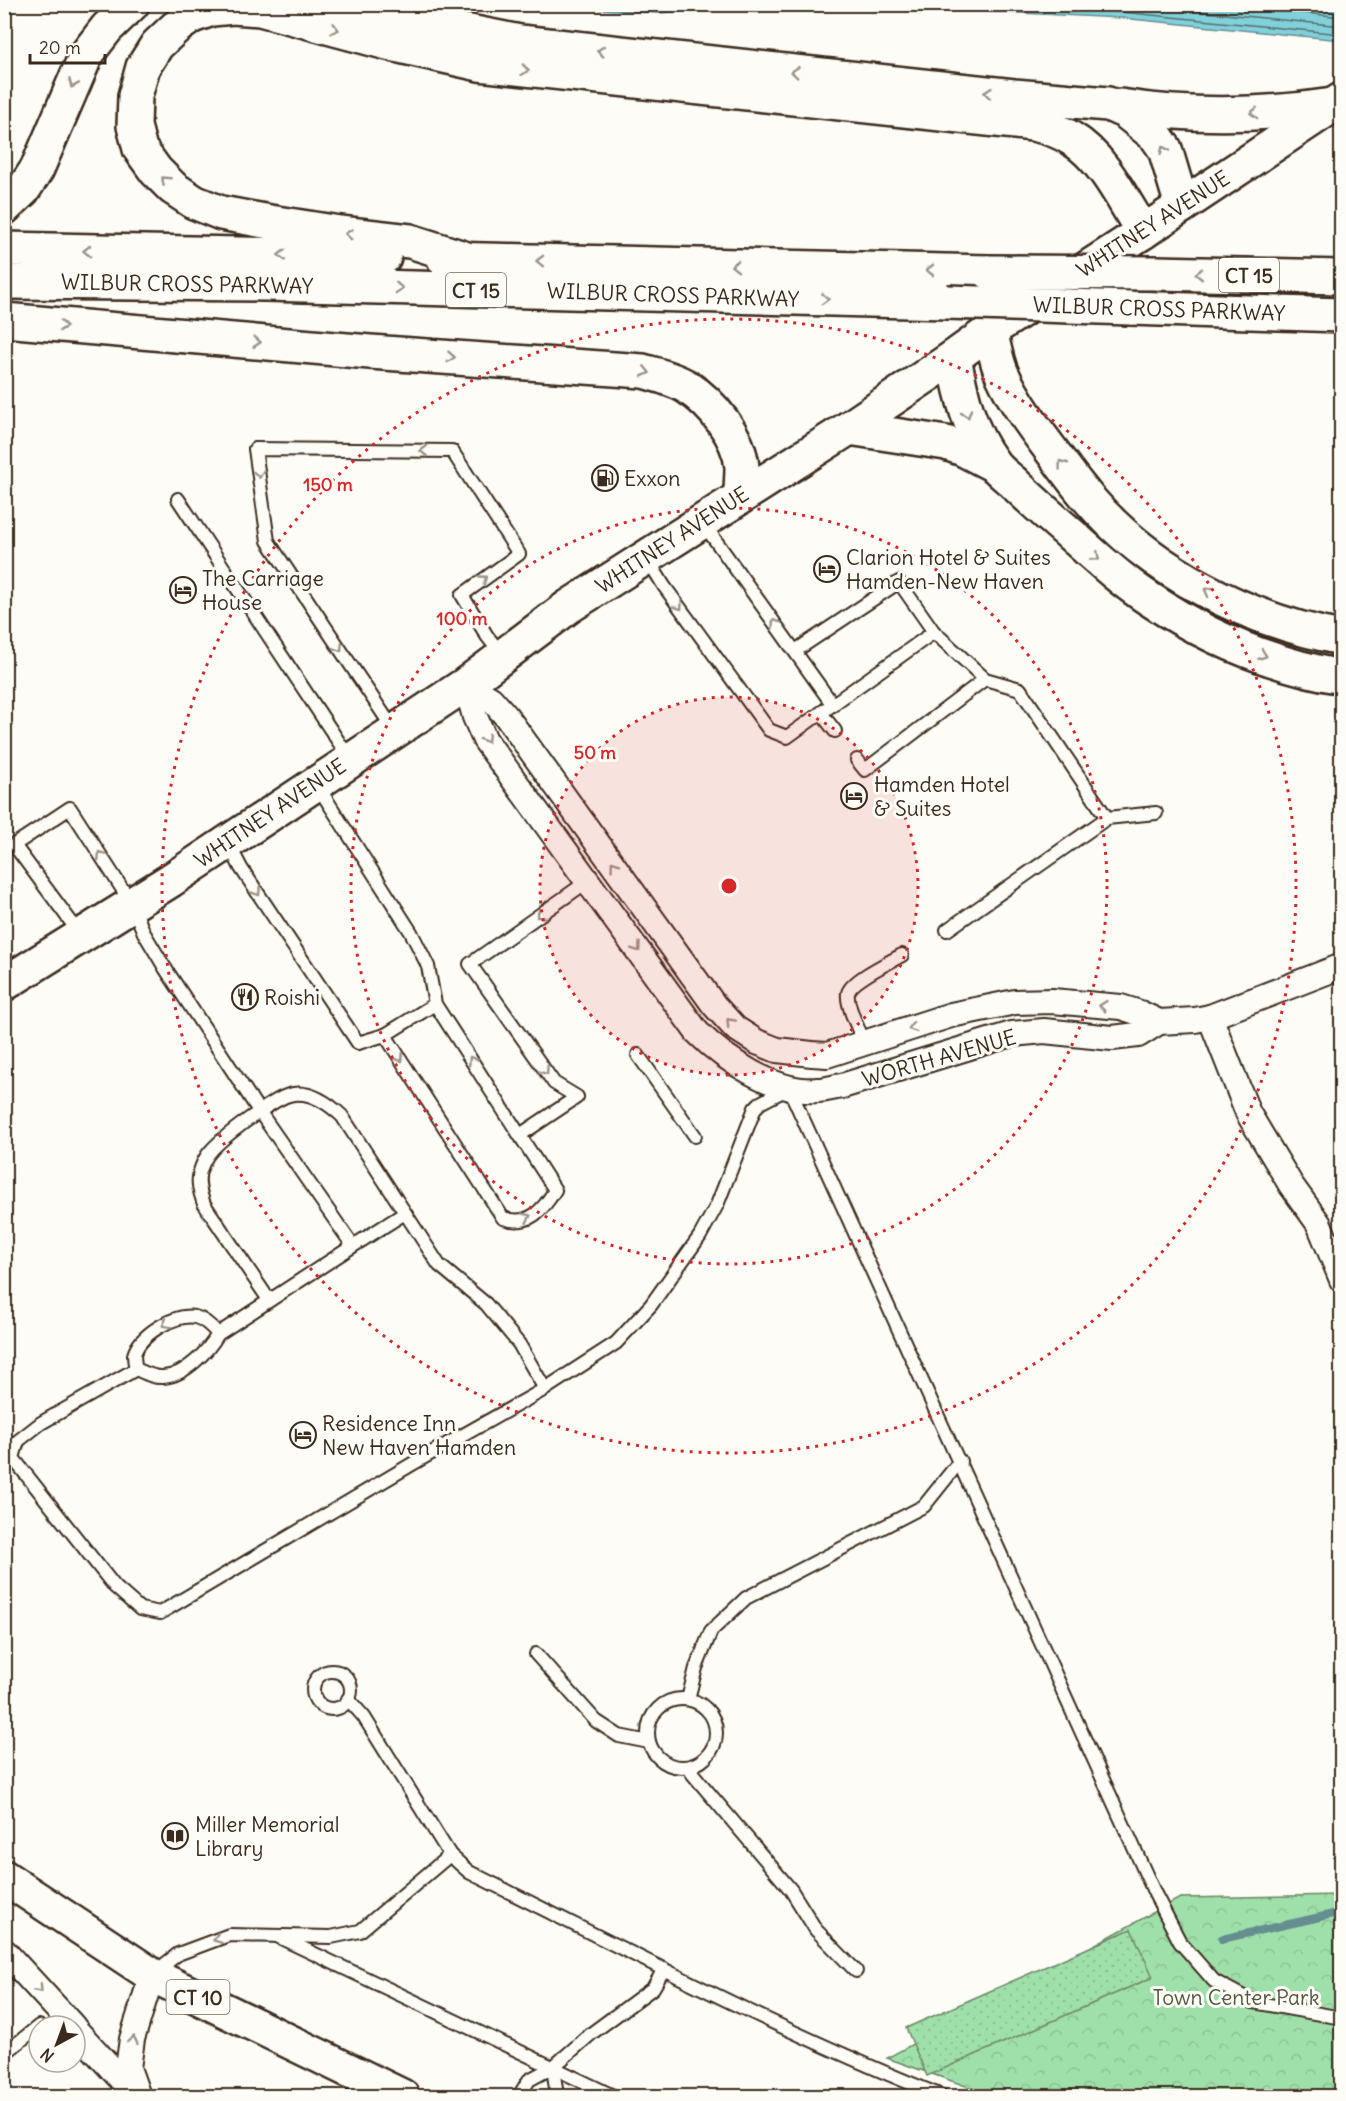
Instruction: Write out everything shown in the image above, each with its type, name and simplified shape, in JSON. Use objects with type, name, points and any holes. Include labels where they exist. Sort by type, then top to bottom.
[{"type":"main road","points":[[4,208],[22,190],[37,169],[86,55],[107,28],[132,4]]},
{"type":"main road","points":[[344,4],[408,21],[520,42],[1014,96],[1108,104],[1183,114],[1290,112],[1337,102]]},
{"type":"main road","points":[[467,259],[410,240],[340,233],[221,213],[194,202],[173,188],[156,171],[140,149],[134,126],[135,96],[143,67],[157,45],[192,16],[212,9],[251,8],[479,64],[1033,123],[1055,130],[1074,140],[1089,153],[1104,170],[1143,232]]},
{"type":"main road","name":"WHITNEY AVENUE","points":[[4,984],[132,904],[395,731],[466,684],[568,607],[849,428],[990,330],[1143,232],[1337,102]]},
{"type":"main road","points":[[1108,104],[1126,112],[1156,136],[1168,159],[1182,206]]},
{"type":"main road","name":"WILBUR CROSS PARKWAY","points":[[4,249],[989,272],[1341,277]]},
{"type":"main road","name":"WILBUR CROSS PARKWAY","points":[[4,282],[265,284],[1341,315]]},
{"type":"main road","points":[[1278,313],[1341,335]]},
{"type":"main road","points":[[4,320],[370,352],[642,371],[685,386],[716,412],[729,432],[742,465],[741,495]]},
{"type":"main road","points":[[990,330],[1002,374],[1024,411],[1088,498],[1123,532],[1160,561],[1238,608],[1281,624],[1341,638]]},
{"type":"main road","points":[[954,357],[968,419],[994,465]]},
{"type":"main road","points":[[849,428],[946,443],[963,449],[994,465],[1121,578],[1170,612],[1229,643],[1277,660],[1341,677]]},
{"type":"main road","name":"CT 10","points":[[4,1877],[152,1975],[402,2097]]},
{"type":"street","name":"WORTH AVENUE","points":[[466,684],[496,704],[701,987],[735,1028],[757,1042],[777,1050],[827,1055],[951,1015],[1015,1002],[1052,1001],[1121,1007],[1140,1012],[1159,1022]]},
{"type":"street","name":"WORTH AVENUE","points":[[466,684],[475,717],[485,740],[697,1032],[713,1048],[753,1073],[789,1088],[817,1091],[842,1086],[1012,1034],[1044,1031],[1112,1038],[1138,1035],[1159,1022],[1210,1017],[1341,966]]},
{"type":"street","points":[[540,814],[564,797]]},
{"type":"street","points":[[677,1004],[701,987]]},
{"type":"street","points":[[1210,1017],[1248,1113],[1285,1175],[1319,1224],[1341,1280]]},
{"type":"street","points":[[789,1088],[792,1052]]},
{"type":"street","points":[[4,1951],[62,2014]]},
{"type":"street","points":[[137,2097],[128,2068],[132,2039],[152,1975]]},
{"type":"street","points":[[87,2042],[137,2097]]},
{"type":"lane","points":[[395,731],[268,541],[255,449],[452,451],[519,554],[462,595],[487,636],[503,656]]},
{"type":"lane","points":[[178,499],[351,760]]},
{"type":"lane","points":[[702,521],[833,705]]},
{"type":"lane","points":[[646,557],[664,586],[769,730],[787,737],[934,632]]},
{"type":"lane","points":[[795,651],[899,582],[934,632],[985,679],[1020,689],[1107,818]]},
{"type":"lane","points":[[857,760],[865,770],[985,679]]},
{"type":"lane","points":[[821,713],[835,731]]},
{"type":"lane","points":[[315,783],[411,932],[428,966],[435,1004],[555,1190],[544,1207],[528,1219],[515,1222],[503,1218],[385,1035]]},
{"type":"lane","points":[[82,936],[14,844],[70,808],[132,904],[144,933],[259,1111],[353,1246]]},
{"type":"lane","points":[[947,930],[1107,818],[1156,813]]},
{"type":"lane","points":[[227,842],[241,868],[358,1043],[385,1035],[435,1004]]},
{"type":"lane","points":[[520,1135],[577,1097],[554,1083],[470,964],[588,881]]},
{"type":"lane","points":[[865,1044],[848,1000],[848,992],[854,983],[902,955]]},
{"type":"lane","points":[[638,1055],[695,1136]]},
{"type":"lane","points":[[136,1369],[41,1422],[18,1441],[13,1458],[115,1587],[140,1609],[160,1613],[419,1460],[545,1389],[616,1343],[651,1305],[700,1236],[717,1205],[755,1108],[760,1102],[789,1088],[1155,1894],[1180,1942],[1214,1981],[1253,2002],[1341,2018]]},
{"type":"lane","points":[[269,1300],[204,1204],[199,1189],[200,1170],[210,1152],[259,1111],[289,1095],[306,1094],[328,1102],[342,1116],[439,1265],[486,1304],[519,1344],[545,1389]]},
{"type":"lane","points":[[136,1369],[153,1376],[165,1377],[179,1372],[204,1354],[218,1334],[405,1213]]},
{"type":"lane","points":[[136,1369],[134,1355],[148,1334],[174,1319],[195,1317],[210,1325],[218,1334]]},
{"type":"lane","points":[[688,1699],[696,1668],[711,1631],[746,1598],[924,1506],[960,1461]]},
{"type":"lane","points":[[536,1653],[596,1721],[619,1736],[649,1742]]},
{"type":"lane","points":[[348,1699],[364,1717],[450,1855],[468,1872],[913,2091],[942,2097]]},
{"type":"lane","points":[[688,1699],[700,1704],[710,1713],[716,1729],[715,1743],[709,1754],[699,1763],[678,1767],[665,1762],[655,1754],[649,1742],[649,1724],[659,1708],[674,1700],[688,1699]]},
{"type":"lane","points":[[691,1766],[692,1773],[791,1890],[816,1930],[856,1971]]},
{"type":"lane","points":[[152,1975],[178,1954],[229,1935],[332,1937],[360,1931],[450,1855]]},
{"type":"lane","points":[[275,1936],[613,2097]]},
{"type":"lane","points":[[519,2097],[529,2080],[553,2067],[592,2033],[653,1988],[664,1969]]},
{"type":"lane","points":[[4,2054],[27,2036]]},
{"type":"lane","points":[[553,2067],[557,2097]]},
{"type":"green space","name":"Town Center Park","points":[[1341,1895],[1341,2096],[994,2096],[887,2058],[1180,1898]]},
{"type":"green space","points":[[1131,1929],[1153,1977],[927,2076],[906,2028]]},
{"type":"water","points":[[763,4],[659,13],[538,5]]},
{"type":"water","points":[[856,5],[1341,5],[1341,40],[1121,18]]},
{"type":"waterway","points":[[1222,1939],[1342,1912]]},
{"type":"place","name":"Exxon","points":[[605,478]]},
{"type":"place","name":"Clarion Hotel & Suites Hamden-New Haven","points":[[827,569]]},
{"type":"place","name":"The Carriage House","points":[[183,590]]},
{"type":"place","name":"Hamden Hotel & Suites","points":[[854,796]]},
{"type":"place","name":"Roishi","points":[[245,997]]},
{"type":"place","name":"Residence Inn New Haven Hamden","points":[[303,1435]]},
{"type":"place","name":"Miller Memorial Library","points":[[175,1836]]}]
